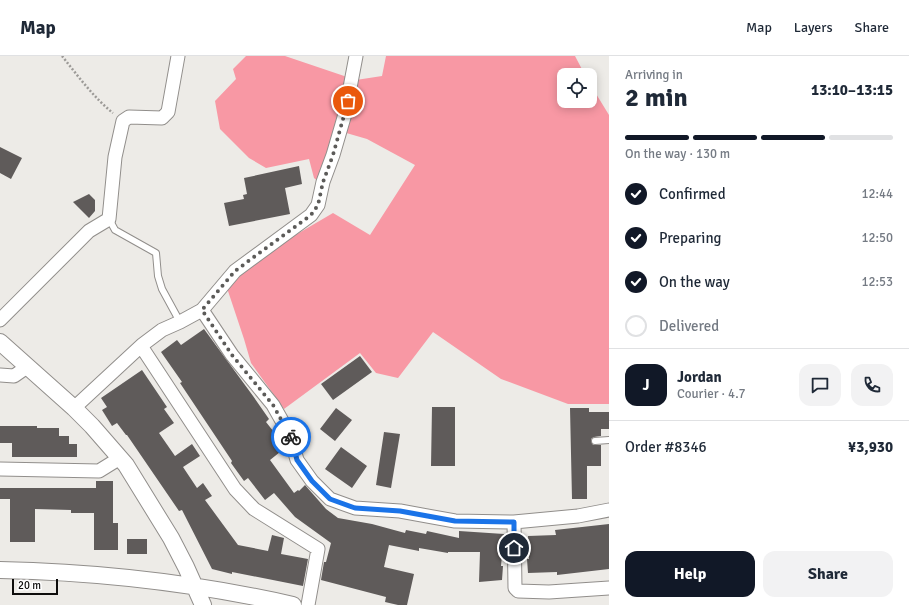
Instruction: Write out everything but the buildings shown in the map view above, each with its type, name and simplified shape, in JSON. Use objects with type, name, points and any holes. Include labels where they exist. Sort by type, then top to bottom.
[{"type":"street","points":[[0,320],[89,231],[110,220],[115,157],[123,121],[128,117],[162,118],[168,112],[178,56]]},
{"type":"street","points":[[74,408],[141,346],[162,330],[202,310],[235,271],[311,215],[318,205],[323,182],[333,155],[345,114],[356,56]]},
{"type":"street","points":[[202,310],[232,355],[273,405],[290,435],[297,460],[312,481],[330,499],[355,508],[400,511],[455,521],[514,522],[578,516],[609,510]]},
{"type":"street","points":[[0,342],[74,408],[126,465],[171,538],[203,605]]},
{"type":"street","points":[[141,346],[235,489],[254,509],[318,549],[308,605]]},
{"type":"street","points":[[0,375],[14,376],[27,367]]},
{"type":"street","points":[[0,468],[100,471],[120,458]]},
{"type":"street","points":[[514,522],[515,588],[518,591],[549,592],[609,588]]},
{"type":"street","points":[[0,570],[80,573],[195,586],[293,605]]},
{"type":"lane","points":[[110,220],[115,230],[156,253],[158,276],[162,290],[180,322]]},
{"type":"lane","points":[[595,441],[609,440]]},
{"type":"path","points":[[62,56],[107,108],[123,121]]},
{"type":"shaded area","points":[[246,56],[285,56],[356,80],[382,76],[386,56],[575,56],[581,68],[557,68],[557,108],[597,108],[597,95],[609,115],[609,404],[568,404],[501,379],[433,332],[398,378],[376,373],[360,353],[284,409],[251,363],[226,285],[275,247],[333,213],[370,235],[415,165],[367,139],[336,130],[320,183],[314,178],[309,159],[266,168],[249,158],[220,129],[215,101],[236,79],[233,69]]},
{"type":"way so far","points":[[291,437],[273,405],[232,355],[202,310],[235,271],[311,215],[318,205],[323,182],[333,155],[348,101]]},
{"type":"route","points":[[291,437],[297,460],[312,481],[330,499],[355,508],[400,511],[455,521],[514,522],[514,548]]}]
